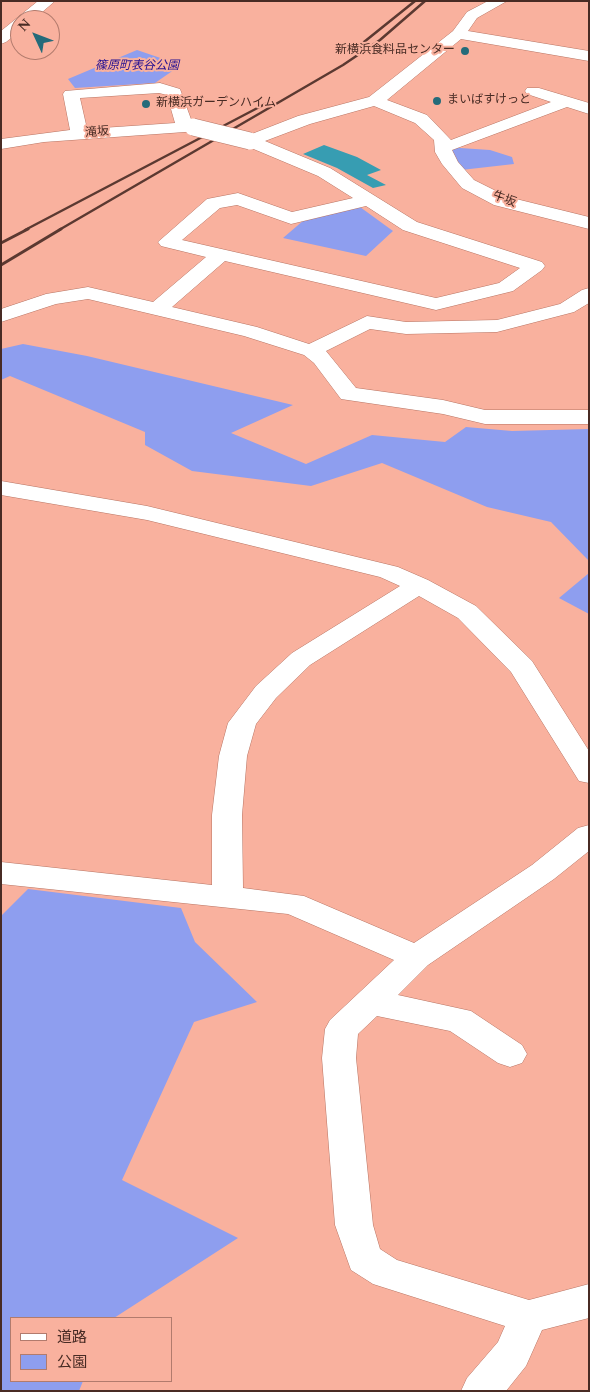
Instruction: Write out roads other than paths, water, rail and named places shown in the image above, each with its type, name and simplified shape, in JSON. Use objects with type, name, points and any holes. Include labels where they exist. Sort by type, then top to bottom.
[{"type":"street","points":[[37,10],[48,1]]},
{"type":"street","points":[[250,142],[304,120],[375,101],[458,34],[472,15],[500,1]]},
{"type":"street","points":[[458,34],[589,56]]},
{"type":"street","points":[[80,134],[71,94],[160,88],[174,92],[189,127]]},
{"type":"street","points":[[533,91],[589,109]]},
{"type":"street","name":"牛坂","points":[[375,101],[421,119],[442,139],[442,145],[451,164],[468,184],[500,201],[587,225]]},
{"type":"street","points":[[442,145],[454,145],[566,102]]},
{"type":"street","name":"滝坂","points":[[1,144],[44,137],[189,127],[250,142],[324,172],[410,226],[535,266],[506,287],[436,304],[221,254]]},
{"type":"street","points":[[221,254],[168,242],[214,204],[238,198],[291,218],[369,200]]},
{"type":"street","points":[[157,309],[221,254]]},
{"type":"street","points":[[1,316],[53,298],[88,293],[250,331],[311,351],[322,358],[349,394],[485,416],[589,418]]},
{"type":"street","points":[[311,351],[367,322],[406,328],[497,326],[567,308],[589,294]]},
{"type":"street","points":[[5,492],[148,513],[389,572],[419,585],[467,612],[522,667],[589,774]]},
{"type":"street","points":[[228,897],[227,815],[233,756],[242,723],[266,692],[302,659],[419,585]]},
{"type":"street","points":[[589,835],[543,872],[417,957],[342,1029],[339,1058],[354,1224],[364,1259],[386,1273],[530,1317],[589,1301]]},
{"type":"street","points":[[1,873],[292,904],[417,957]]},
{"type":"street","points":[[370,1002],[458,1020],[510,1054]]},
{"type":"street","points":[[481,1391],[512,1354],[530,1317]]},
{"type":"railway","points":[[364,42],[415,1]]},
{"type":"railway","points":[[59,230],[343,65],[380,40],[425,1]]},
{"type":"railway","points":[[25,230],[267,103]]},
{"type":"railway","points":[[1,243],[28,229]]},
{"type":"railway","points":[[1,265],[61,229]]},
{"type":"place","name":"新横浜食料品センター","points":[[465,51]]},
{"type":"place","name":"まいばすけっと","points":[[437,101]]},
{"type":"place","name":"新横浜ガーデンハイム","points":[[146,104]]},
{"type":"park label","name":"篠原町表谷公園","points":[[137,67]]}]
